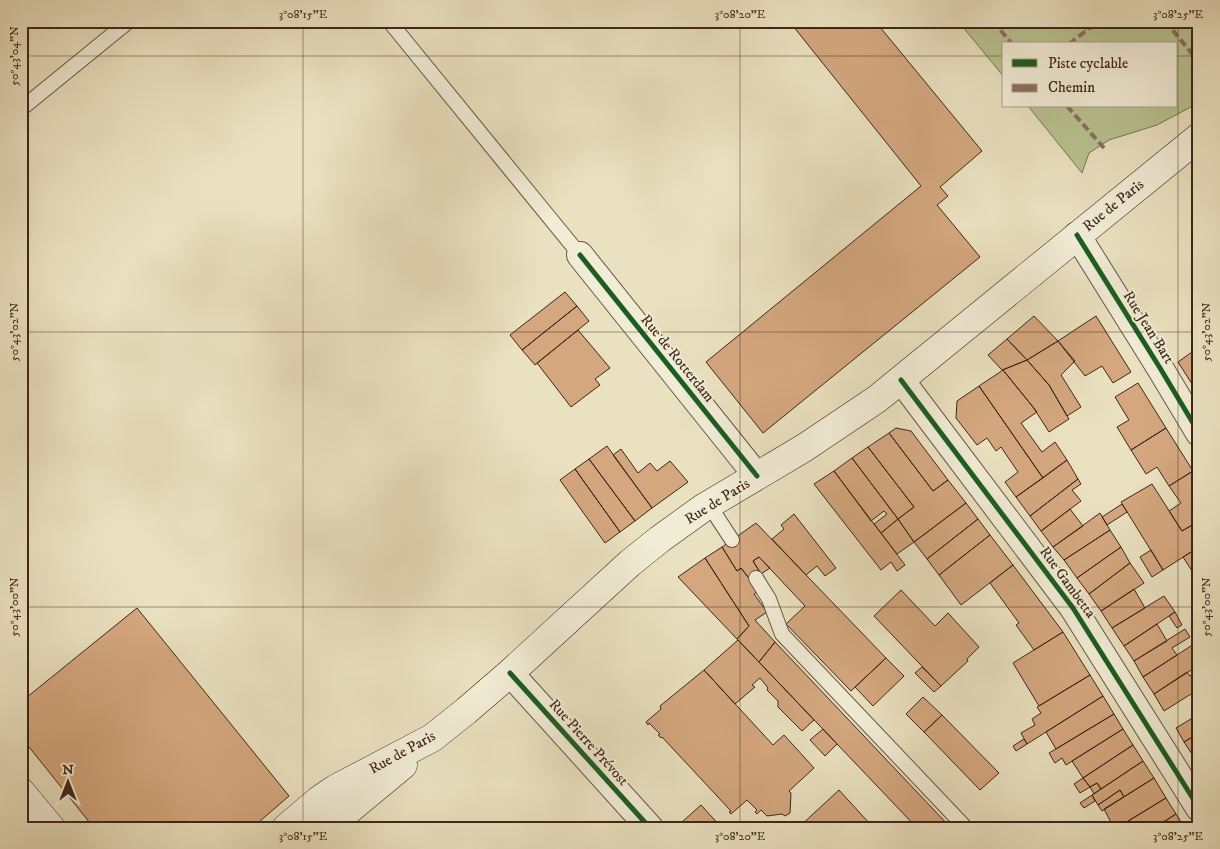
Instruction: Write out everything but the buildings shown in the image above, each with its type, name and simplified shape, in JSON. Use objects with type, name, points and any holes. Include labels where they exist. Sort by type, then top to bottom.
[{"type":"main road","name":"Rue de Paris","points":[[286,828],[335,789],[432,738],[510,674],[630,563],[682,522],[841,423],[901,380],[1198,137]]},
{"type":"main road","points":[[327,828],[393,775],[432,738]]},
{"type":"main road","points":[[21,792],[51,828]]},
{"type":"street","name":"Rue Jean Bart","points":[[1077,235],[1199,433]]},
{"type":"street","name":"Rue de Rotterdam","points":[[580,255],[757,476]]},
{"type":"street","name":"Rue Gambetta","points":[[901,380],[1082,622],[1199,808]]},
{"type":"street","name":"Rue Pierre Prévost","points":[[510,674],[650,828]]},
{"type":"lane","points":[[21,109],[129,21]]},
{"type":"lane","points":[[389,21],[580,255]]},
{"type":"lane","points":[[709,505],[732,540]]},
{"type":"lane","points":[[756,578],[769,599],[782,634],[966,828]]},
{"type":"green space","points":[[958,21],[1195,21],[1199,26],[1199,101],[1157,125],[1109,140],[1089,153],[1082,173],[1030,108],[1178,108],[1178,42],[1002,42],[1002,75]]},
{"type":"marked path","points":[[993,21],[1010,42]]},
{"type":"marked path","points":[[1077,21],[1085,31]]},
{"type":"marked path","points":[[1072,42],[1099,21]]},
{"type":"marked path","points":[[1165,21],[1199,62]]},
{"type":"marked path","points":[[1069,108],[1104,148]]},
{"type":"cycle path","points":[[1077,235],[1199,433]]},
{"type":"cycle path","points":[[580,255],[757,476]]},
{"type":"cycle path","points":[[901,380],[1073,608],[1199,808]]},
{"type":"cycle path","points":[[510,673],[650,828]]}]
